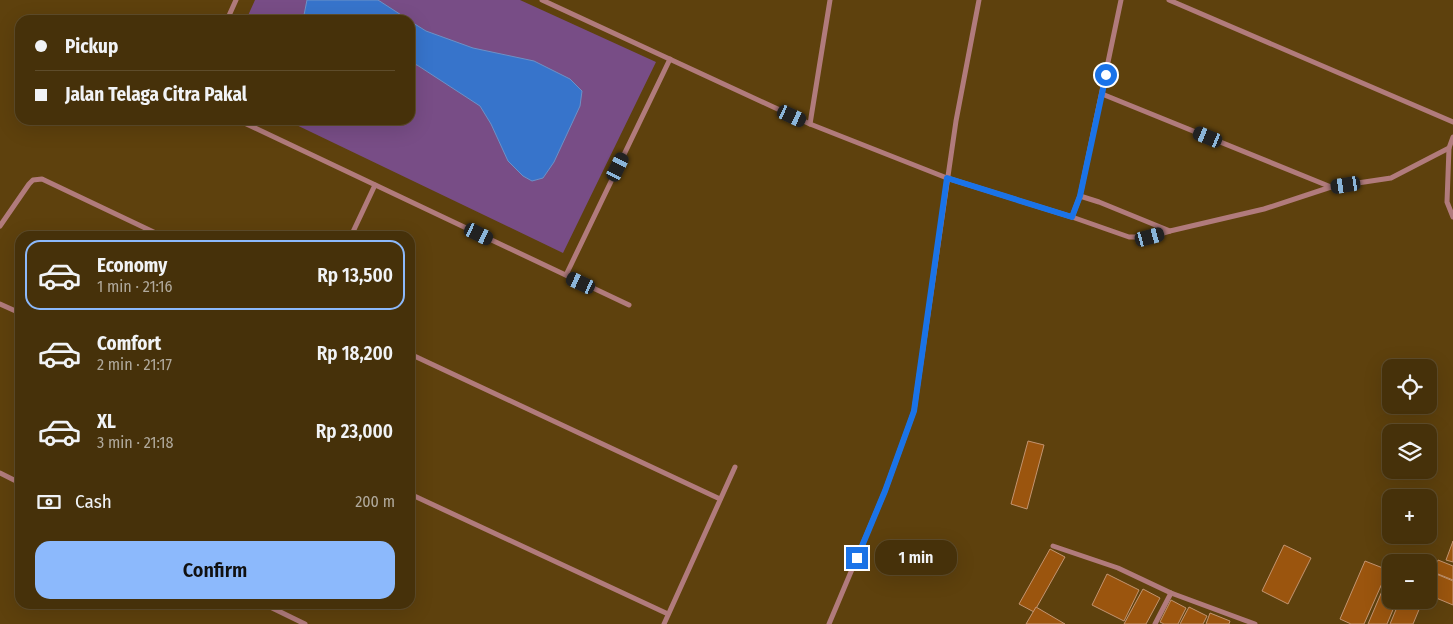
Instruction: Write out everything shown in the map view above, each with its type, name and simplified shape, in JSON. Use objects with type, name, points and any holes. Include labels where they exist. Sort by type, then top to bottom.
[{"type":"street","points":[[230,15],[236,0]]},
{"type":"street","points":[[542,0],[810,124],[947,178],[1129,237],[1150,237],[1264,210],[1331,187],[1391,178],[1449,148]]},
{"type":"street","points":[[810,124],[830,0]]},
{"type":"street","points":[[829,624],[885,491],[914,411],[956,121],[980,0]]},
{"type":"street","points":[[1072,217],[1080,196],[1121,0]]},
{"type":"street","points":[[1169,0],[1453,122]]},
{"type":"street","points":[[566,275],[670,59]]},
{"type":"street","points":[[1102,94],[1331,187]]},
{"type":"street","points":[[249,125],[629,306]]},
{"type":"street","points":[[1453,137],[1449,148],[1447,202],[1453,217]]},
{"type":"street","points":[[0,226],[29,184],[33,180],[42,179],[151,231]]},
{"type":"street","points":[[353,231],[375,185]]},
{"type":"street","points":[[1080,196],[1170,231]]},
{"type":"street","points":[[0,304],[15,311]]},
{"type":"street","points":[[415,356],[720,499]]},
{"type":"street","points":[[664,624],[735,467]]},
{"type":"street","points":[[0,473],[15,480]]},
{"type":"street","points":[[415,496],[668,614]]},
{"type":"street","points":[[1052,546],[1118,568],[1171,593],[1255,624]]},
{"type":"street","points":[[1156,624],[1171,593]]},
{"type":"street","points":[[274,609],[305,624]]},
{"type":"shaded area","points":[[255,0],[520,0],[656,62],[563,253],[296,125],[415,125],[415,15],[248,15]]},
{"type":"water","points":[[307,0],[378,0],[401,15],[304,15]]},
{"type":"water","points":[[415,24],[426,31],[473,48],[534,61],[570,79],[582,91],[580,106],[554,162],[543,178],[532,181],[523,176],[508,161],[491,124],[480,106],[415,64]]},
{"type":"building","points":[[1028,441],[1044,445],[1027,509],[1011,504]]},
{"type":"building","points":[[1453,541],[1453,562],[1446,560]]},
{"type":"building","points":[[1284,545],[1311,558],[1288,604],[1262,591]]},
{"type":"building","points":[[1050,549],[1065,557],[1034,612],[1019,604]]},
{"type":"building","points":[[1438,560],[1453,566],[1453,580],[1437,574]]},
{"type":"building","points":[[1365,561],[1382,568],[1382,584],[1364,624],[1351,624],[1340,619]]},
{"type":"building","points":[[1107,574],[1139,590],[1124,621],[1092,605]]},
{"type":"building","points":[[1437,574],[1453,581],[1453,605],[1437,598]]},
{"type":"building","points":[[1143,589],[1160,598],[1146,624],[1124,624]]},
{"type":"building","points":[[1382,591],[1382,609],[1393,609],[1387,624],[1368,624]]},
{"type":"building","points":[[1171,600],[1186,608],[1178,624],[1164,624],[1160,622]]},
{"type":"building","points":[[1036,607],[1065,624],[1026,624]]},
{"type":"building","points":[[1189,607],[1207,616],[1203,624],[1180,624]]},
{"type":"building","points":[[1396,609],[1419,609],[1413,624],[1390,624]]},
{"type":"building","points":[[1210,613],[1230,621],[1229,624],[1206,624]]},
{"type":"route","points":[[857,558],[885,491],[914,411],[947,178],[1072,217],[1080,196],[1106,75]]}]
